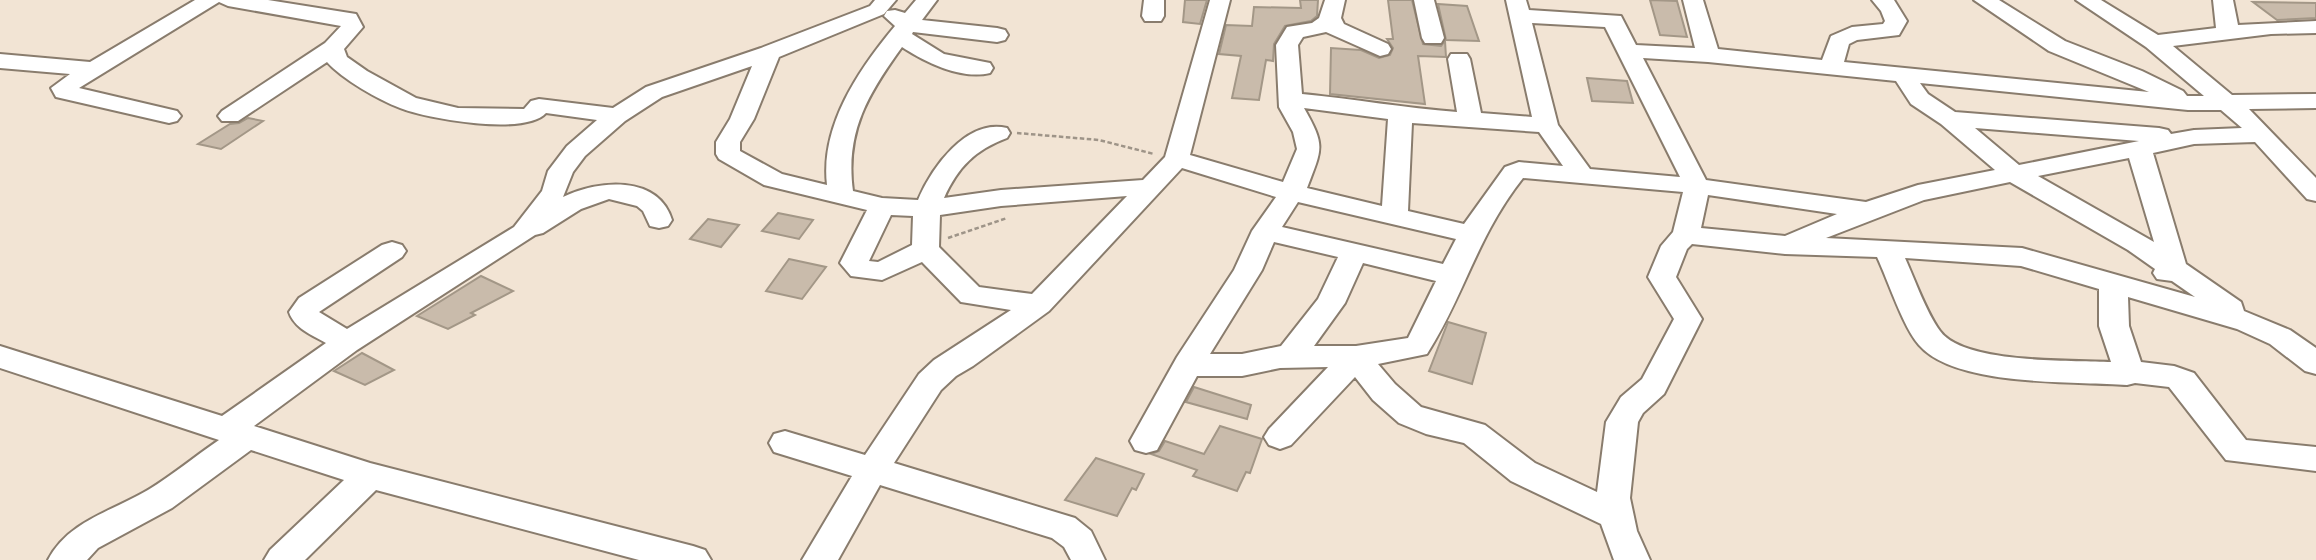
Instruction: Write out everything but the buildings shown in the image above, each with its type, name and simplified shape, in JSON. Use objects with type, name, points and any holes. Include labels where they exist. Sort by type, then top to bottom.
[{"type":"street","points":[[169,116],[62,90],[92,69],[210,0]]},
{"type":"street","points":[[228,0],[341,16],[352,23],[352,27],[332,48],[230,116]]},
{"type":"street","points":[[326,14],[348,0]]},
{"type":"street","points":[[841,197],[838,155],[855,106],[904,30],[927,0]]},
{"type":"street","points":[[820,560],[872,470],[930,382],[945,368],[962,359],[1039,304],[1177,159],[1220,0]]},
{"type":"street","points":[[1424,0],[1433,38]]},
{"type":"street","points":[[1693,0],[1708,55]]},
{"type":"street","points":[[1831,69],[1839,41],[1852,33],[1891,30],[1896,22],[1891,8],[1882,0]]},
{"type":"street","points":[[1984,0],[2057,46],[2134,76],[2188,103],[2221,135]]},
{"type":"street","points":[[2086,0],[2154,42],[2262,134],[2311,182]]},
{"type":"street","points":[[2223,0],[2228,34]]},
{"type":"street","points":[[523,233],[554,192],[561,171],[576,151],[617,116],[654,92],[769,53],[882,5],[904,30],[937,60],[982,68]]},
{"type":"street","points":[[1581,174],[1546,125],[1517,8],[1613,21],[1697,186],[1686,235],[1675,246],[1662,277],[1667,290],[1685,307],[1688,319],[1653,386],[1632,405],[1622,422],[1614,498],[1615,515],[1632,560]]},
{"type":"street","points":[[1333,10],[1334,28],[1380,50]]},
{"type":"street","points":[[1146,441],[1188,365],[1241,282],[1265,231],[1292,192],[1310,149],[1305,132],[1294,115],[1287,45],[1295,32],[1326,27],[1333,10]]},
{"type":"street","points":[[2154,42],[2271,28],[2316,27]]},
{"type":"street","points":[[904,30],[997,36]]},
{"type":"street","points":[[332,48],[337,60],[359,76],[408,103],[458,115],[525,116],[532,114],[539,106],[547,106],[617,116]]},
{"type":"street","points":[[1628,51],[1708,55],[1905,77],[2188,103],[2316,101]]},
{"type":"street","points":[[769,53],[742,119],[728,142],[728,154],[773,180],[882,206],[927,209],[1001,198],[1150,187]]},
{"type":"street","points":[[1459,59],[1471,121]]},
{"type":"street","points":[[0,61],[92,69]]},
{"type":"street","points":[[1905,77],[1919,99],[1949,119],[2015,174],[2172,266],[2247,322]]},
{"type":"street","points":[[1291,100],[1378,109],[1400,115],[1546,125]]},
{"type":"street","points":[[1395,216],[1400,115]]},
{"type":"street","points":[[1949,119],[2194,137]]},
{"type":"street","points":[[998,133],[974,141],[940,176],[927,209],[925,249],[971,295],[1039,304]]},
{"type":"street","points":[[1786,245],[1868,210],[1918,193],[2194,137],[2262,134]]},
{"type":"street","points":[[2138,149],[2172,257],[2172,266],[2150,294]]},
{"type":"street","points":[[1177,159],[1292,192],[1471,234]]},
{"type":"street","points":[[1188,365],[1234,366],[1290,356],[1356,357],[1417,347],[1434,324],[1471,234],[1488,205],[1514,172],[1528,170],[1581,174],[1697,186],[1868,210]]},
{"type":"street","points":[[66,560],[86,538],[160,499],[347,343],[592,192],[607,190],[627,193],[650,202],[657,210],[659,220]]},
{"type":"street","points":[[882,206],[854,263],[861,270],[882,271],[925,249]]},
{"type":"street","points":[[1265,231],[1454,276]]},
{"type":"street","points":[[1686,235],[1786,245],[2022,257],[2247,322],[2280,337],[2316,363]]},
{"type":"street","points":[[1887,249],[1928,337],[1944,352],[1963,361],[1996,366],[2121,374],[2129,371],[2174,377],[2183,381],[2237,451],[2316,459]]},
{"type":"street","points":[[347,343],[304,316],[303,312],[392,251]]},
{"type":"street","points":[[1290,356],[1331,303],[1354,252]]},
{"type":"street","points":[[2113,285],[2114,326],[2129,371]]},
{"type":"street","points":[[0,357],[370,476],[693,560]]},
{"type":"street","points":[[1356,357],[1384,392],[1410,415],[1426,422],[1474,433],[1523,472],[1615,515]]},
{"type":"street","points":[[1280,437],[1356,357]]},
{"type":"street","points":[[785,443],[1063,528],[1075,534],[1089,560]]},
{"type":"street","points":[[282,560],[370,476]]},
{"type":"path","points":[[998,133],[1031,133],[1099,140],[1177,159]]},
{"type":"path","points":[[925,249],[958,233],[1018,215]]}]
